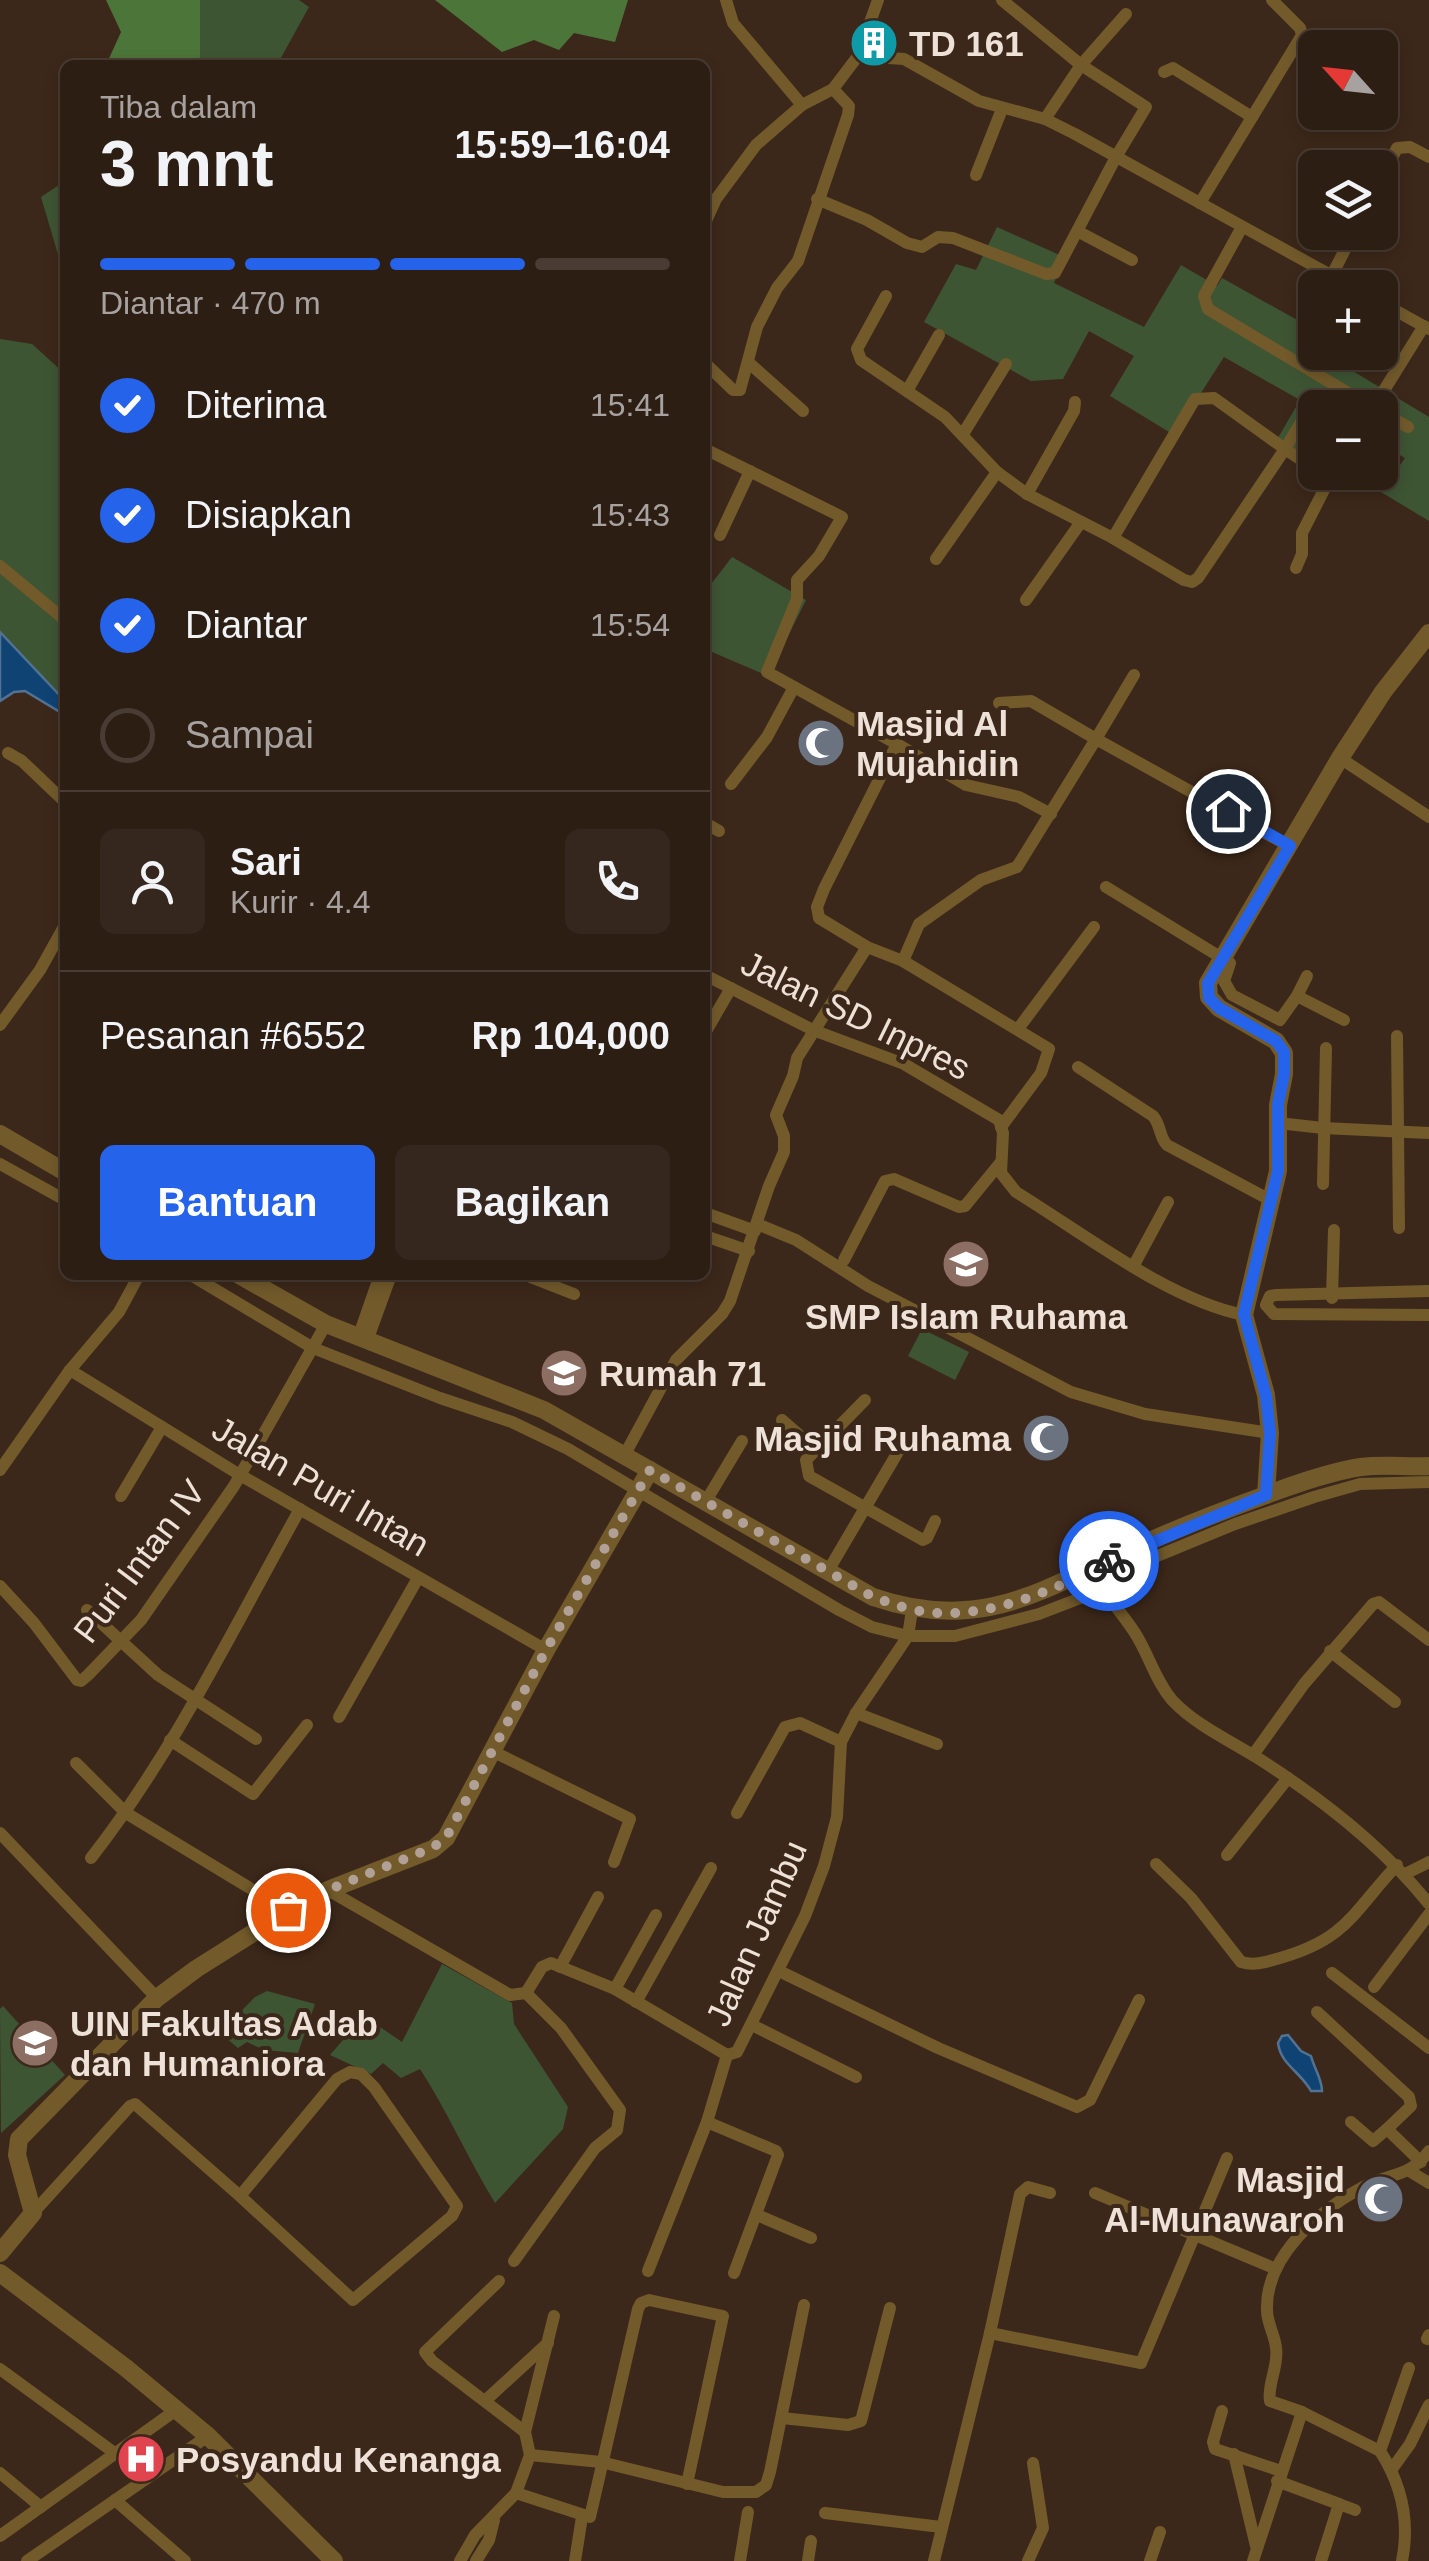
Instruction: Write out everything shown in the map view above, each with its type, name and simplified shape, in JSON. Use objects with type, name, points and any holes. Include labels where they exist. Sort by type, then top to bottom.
[{"type":"street","points":[[726,0],[733,23],[802,106]]},
{"type":"street","points":[[710,212],[756,144],[802,106],[833,89],[858,56],[878,0]]},
{"type":"street","points":[[817,199],[868,220],[907,243],[922,246],[938,237],[960,240],[1050,275],[1058,271],[1146,107],[1081,65],[1002,0]]},
{"type":"street","points":[[1200,204],[1302,35],[1300,28],[1272,0]]},
{"type":"street","points":[[1045,119],[1081,65],[1126,14]]},
{"type":"street","points":[[858,56],[904,59],[963,94],[1045,119],[1323,270]]},
{"type":"street","points":[[1164,72],[1173,68],[1252,116]]},
{"type":"street","points":[[710,367],[738,391],[765,308],[798,261],[849,106],[833,89]]},
{"type":"street","points":[[976,174],[1002,109]]},
{"type":"street","points":[[1397,150],[1410,147],[1429,157]]},
{"type":"street","points":[[710,194],[716,199]]},
{"type":"street","points":[[1242,227],[1204,296],[1208,308],[1345,390]]},
{"type":"street","points":[[1079,232],[1132,260]]},
{"type":"street","points":[[886,296],[857,353],[861,360],[945,417],[997,472],[1027,494],[1192,582],[1298,428]]},
{"type":"street","points":[[1386,390],[1426,327],[1398,312]]},
{"type":"street","points":[[908,391],[939,335]]},
{"type":"street","points":[[748,362],[804,411]]},
{"type":"street","points":[[962,434],[1006,364]]},
{"type":"street","points":[[1113,538],[1195,399],[1214,398],[1298,457]]},
{"type":"street","points":[[1027,494],[1074,411],[1075,402]]},
{"type":"street","points":[[1398,421],[1408,427]]},
{"type":"street","points":[[710,451],[842,517],[818,556],[797,580],[797,599],[768,673],[966,785],[1019,797],[1050,814]]},
{"type":"street","points":[[720,536],[750,471]]},
{"type":"street","points":[[936,560],[997,472]]},
{"type":"street","points":[[1296,568],[1302,554],[1302,533],[1318,490]]},
{"type":"street","points":[[1026,600],[1082,522]]},
{"type":"street","points":[[0,566],[60,616]]},
{"type":"street","points":[[1266,1495],[1270,1433],[1259,1361],[1244,1314],[1278,1171],[1284,1052],[1276,1041],[1219,1008],[1209,998],[1208,983],[1340,758],[1383,692],[1429,633]]},
{"type":"street","points":[[903,960],[919,924],[981,880],[1017,867],[1134,675]]},
{"type":"street","points":[[731,784],[767,737],[794,687]]},
{"type":"street","points":[[999,703],[1032,701],[1290,846]]},
{"type":"street","points":[[898,744],[816,907],[819,918],[867,947],[903,960],[1050,1049],[1041,1073],[1001,1128],[1001,1173],[1016,1192],[1184,1294],[1220,1310],[1244,1314]]},
{"type":"street","points":[[8,754],[60,797]]},
{"type":"street","points":[[1340,758],[1429,816]]},
{"type":"street","points":[[710,826],[719,831]]},
{"type":"street","points":[[1106,886],[1230,963],[1224,982],[1232,996],[1274,1018],[1284,1018],[1307,976]]},
{"type":"street","points":[[1018,1030],[1094,927]]},
{"type":"street","points":[[0,1025],[40,970],[60,934]]},
{"type":"street","points":[[624,1456],[676,1360],[730,1301],[784,1152],[777,1109],[794,1076],[797,1058],[867,947]]},
{"type":"street","name":"Jalan SD Inpres","points":[[710,977],[813,1030],[904,1064],[998,1120],[1001,1128]]},
{"type":"street","points":[[710,1024],[731,988]]},
{"type":"street","points":[[1296,996],[1344,1020]]},
{"type":"street","points":[[1397,1036],[1399,1228]]},
{"type":"street","points":[[1322,1184],[1326,1048]]},
{"type":"street","points":[[1078,1067],[1153,1116],[1167,1145],[1272,1201]]},
{"type":"street","points":[[1278,1123],[1429,1133]]},
{"type":"street","points":[[0,1134],[60,1169]]},
{"type":"street","points":[[844,1260],[885,1182],[894,1180],[965,1206],[1002,1160]]},
{"type":"street","points":[[0,1164],[60,1197]]},
{"type":"street","points":[[1134,1265],[1168,1202]]},
{"type":"street","points":[[710,1214],[796,1240],[868,1286],[1071,1392],[1145,1414],[1270,1433]]},
{"type":"street","points":[[1332,1314],[1334,1230]]},
{"type":"street","points":[[710,1238],[749,1250]]},
{"type":"street","points":[[0,1470],[70,1370],[119,1312],[136,1280]]},
{"type":"street","points":[[199,1280],[313,1348],[512,1422],[644,1481],[706,1501],[873,1597],[910,1624],[955,1636],[1038,1614],[1097,1580],[1125,1552],[1266,1495],[1361,1467],[1429,1466]]},
{"type":"street","points":[[240,1304],[244,1280]]},
{"type":"street","points":[[246,1280],[326,1324],[449,1376],[544,1410],[624,1456],[644,1481],[839,1610],[872,1627],[910,1624],[1097,1580],[1314,1497],[1360,1484],[1429,1482]]},
{"type":"street","points":[[362,1339],[384,1280]]},
{"type":"street","points":[[539,1280],[574,1294]]},
{"type":"street","points":[[1429,1291],[1270,1296],[1266,1305],[1274,1314],[1429,1315]]},
{"type":"street","name":"Puri Intan IV","points":[[0,1586],[81,1681],[148,1610],[240,1474],[326,1324]]},
{"type":"street","name":"Jalan Puri Intan","points":[[70,1370],[240,1474],[546,1650]]},
{"type":"street","points":[[440,1398],[449,1376]]},
{"type":"street","points":[[866,1400],[806,1460],[809,1476],[923,1540],[928,1538],[934,1521]]},
{"type":"street","points":[[782,1420],[815,1449]]},
{"type":"street","points":[[121,1496],[162,1427]]},
{"type":"street","points":[[828,1572],[905,1440]]},
{"type":"street","points":[[706,1501],[742,1441]]},
{"type":"street","points":[[34,2208],[17,2155],[19,2139],[158,1998],[222,1951],[288,1910],[446,1838],[546,1650],[644,1481]]},
{"type":"street","points":[[91,1858],[126,1814],[300,1509]]},
{"type":"street","points":[[339,1716],[418,1578]]},
{"type":"street","points":[[1097,1580],[1136,1634],[1161,1686],[1175,1703],[1288,1778],[1401,1869],[1429,1904]]},
{"type":"street","points":[[1253,1754],[1330,1651],[1376,1603],[1429,1640]]},
{"type":"street","points":[[87,1610],[158,1675],[256,1738]]},
{"type":"street","points":[[955,1612],[955,1636]]},
{"type":"street","name":"Jalan Jambu","points":[[727,2055],[737,2052],[752,2026],[824,1866],[837,1817],[841,1742],[910,1624]]},
{"type":"street","points":[[1330,1651],[1395,1702]]},
{"type":"street","points":[[856,1713],[937,1744]]},
{"type":"street","points":[[737,1813],[785,1727],[800,1723],[841,1742]]},
{"type":"street","points":[[170,1740],[253,1794],[307,1725]]},
{"type":"street","points":[[494,1752],[630,1819],[614,1862]]},
{"type":"street","points":[[76,1763],[126,1814],[288,1910]]},
{"type":"street","points":[[1227,1855],[1288,1778]]},
{"type":"street","points":[[0,1833],[158,1998]]},
{"type":"street","points":[[1156,1864],[1192,1898],[1240,1962],[1256,1964],[1314,1948],[1328,1940],[1401,1869],[1429,1862]]},
{"type":"street","points":[[636,2002],[710,1868]]},
{"type":"street","points":[[328,1890],[510,1995],[526,1994],[560,2028],[620,2110],[618,2130],[595,2148],[514,2261]]},
{"type":"street","points":[[560,1967],[598,1897]]},
{"type":"street","points":[[1374,1987],[1429,1914]]},
{"type":"street","points":[[615,1990],[656,1915]]},
{"type":"street","points":[[526,1994],[542,1966],[552,1963],[615,1990],[727,2055],[706,2122],[648,2271]]},
{"type":"street","points":[[779,1971],[938,2048],[1078,2107],[1090,2100],[1139,2000]]},
{"type":"street","points":[[1332,1973],[1429,2048]]},
{"type":"street","points":[[1317,2012],[1409,2097],[1411,2106],[1373,2141],[1350,2122]]},
{"type":"street","points":[[752,2026],[856,2078]]},
{"type":"street","points":[[3,2247],[34,2208],[135,2104],[353,2300],[452,2216],[457,2206],[374,2087],[361,2074],[350,2072],[337,2079],[240,2196]]},
{"type":"street","points":[[706,2122],[776,2151],[778,2158],[734,2273]]},
{"type":"street","points":[[1387,2129],[1420,2162],[1429,2182]]},
{"type":"street","points":[[990,2333],[1141,2363],[1227,2158]]},
{"type":"street","points":[[1402,2561],[1408,2528],[1392,2469],[1380,2451],[1302,2412],[1273,2404],[1268,2397],[1276,2346],[1266,2311],[1276,2269],[1310,2224],[1340,2200],[1420,2162]]},
{"type":"street","points":[[934,2561],[1020,2194],[1028,2187],[1050,2193]]},
{"type":"street","points":[[1095,2193],[1276,2269]]},
{"type":"street","points":[[757,2215],[812,2238]]},
{"type":"street","points":[[0,2273],[208,2436],[334,2561]]},
{"type":"street","points":[[499,2281],[425,2352],[525,2432]]},
{"type":"street","points":[[516,2493],[582,2516],[591,2515],[641,2303],[648,2300],[718,2313],[724,2322],[687,2484]]},
{"type":"street","points":[[530,2455],[602,2462],[722,2492],[756,2492],[766,2485],[804,2306]]},
{"type":"street","points":[[782,2418],[848,2425],[861,2421],[890,2308]]},
{"type":"street","points":[[460,2561],[476,2535],[516,2493],[530,2455],[525,2432],[554,2316]]},
{"type":"street","points":[[486,2400],[550,2341]]},
{"type":"street","points":[[1380,2451],[1409,2368]]},
{"type":"street","points":[[0,2369],[116,2454]]},
{"type":"street","points":[[1392,2469],[1410,2444],[1429,2405]]},
{"type":"street","points":[[0,2536],[176,2410]]},
{"type":"street","points":[[1222,2411],[1213,2444],[1216,2449],[1354,2510]]},
{"type":"street","points":[[1253,2561],[1302,2412]]},
{"type":"street","points":[[27,2561],[208,2436]]},
{"type":"street","points":[[1234,2454],[1256,2546]]},
{"type":"street","points":[[1028,2561],[1043,2528],[1034,2463]]},
{"type":"street","points":[[0,2473],[41,2507]]},
{"type":"street","points":[[115,2500],[186,2561]]},
{"type":"street","points":[[1321,2561],[1339,2504]]},
{"type":"street","points":[[740,2561],[748,2512]]},
{"type":"street","points":[[824,2513],[941,2526]]},
{"type":"street","points":[[575,2561],[582,2516]]},
{"type":"street","points":[[476,2561],[489,2540],[495,2518]]},
{"type":"street","points":[[1150,2561],[1160,2532]]},
{"type":"street","points":[[808,2561],[811,2541]]},
{"type":"green space","points":[[106,0],[200,0],[198,60],[108,60],[121,32]]},
{"type":"green space","points":[[200,0],[299,0],[309,7],[280,60],[198,60]]},
{"type":"green space","points":[[435,0],[628,0],[615,42],[574,33],[559,50],[534,40],[502,52]]},
{"type":"green space","points":[[60,184],[60,261],[41,197]]},
{"type":"green space","points":[[997,227],[1064,257],[1054,283],[1144,327],[1181,265],[1217,286],[1222,278],[1298,320],[1298,370],[1351,370],[1384,390],[1298,390],[1298,399],[1224,357],[1174,435],[1110,396],[1134,356],[1089,331],[1063,379],[1031,381],[924,322],[956,264],[976,270]]},
{"type":"green space","points":[[0,339],[32,344],[60,369],[60,696],[0,632]]},
{"type":"green space","points":[[1398,398],[1429,417],[1429,521],[1381,492],[1398,490],[1398,468],[1405,458],[1398,454]]},
{"type":"green space","points":[[1298,403],[1298,456],[1275,443]]},
{"type":"green space","points":[[732,557],[806,600],[768,676],[710,651],[710,586]]},
{"type":"green space","points":[[922,1329],[969,1352],[955,1380],[908,1356]]},
{"type":"green space","points":[[442,1964],[512,2003],[514,2024],[568,2107],[563,2129],[495,2203],[420,2069],[401,2078],[383,2063],[371,2074],[330,2055],[364,2016],[402,2042]]},
{"type":"green space","points":[[267,1991],[315,2004],[298,2053],[264,2050],[247,2042],[238,2048],[220,2033],[255,1997]]},
{"type":"green space","points":[[3,2006],[65,2075],[1,2133],[0,2009]]},
{"type":"water","points":[[0,632],[60,696],[60,712],[25,691],[14,692],[0,701]]},
{"type":"water","points":[[1288,2035],[1301,2051],[1311,2056],[1322,2091],[1311,2091],[1283,2057],[1278,2043]]},
{"type":"way so far","points":[[288,1910],[432,1848],[446,1838],[546,1650],[650,1470],[873,1597],[912,1610],[980,1610],[1036,1594],[1109,1561]]},
{"type":"place","name":"TD 161","points":[[874,43]]},
{"type":"place","name":"Masjid Al Mujahidin","points":[[821,743]]},
{"type":"place","name":"SMP Islam Ruhama","points":[[966,1264]]},
{"type":"place","name":"Rumah 71","points":[[564,1373]]},
{"type":"place","name":"Masjid Ruhama","points":[[1046,1438]]},
{"type":"place","name":"UIN Fakultas Adab dan Humaniora","points":[[35,2043]]},
{"type":"place","name":"Masjid Al-Munawaroh","points":[[1380,2199]]},
{"type":"place","name":"Posyandu Kenanga","points":[[141,2459]]},
{"type":"route","points":[[1109,1561],[1266,1495],[1270,1460],[1266,1396],[1244,1314],[1278,1171],[1278,1104],[1284,1052],[1276,1041],[1219,1008],[1209,998],[1208,983],[1290,846],[1228,811]]}]
